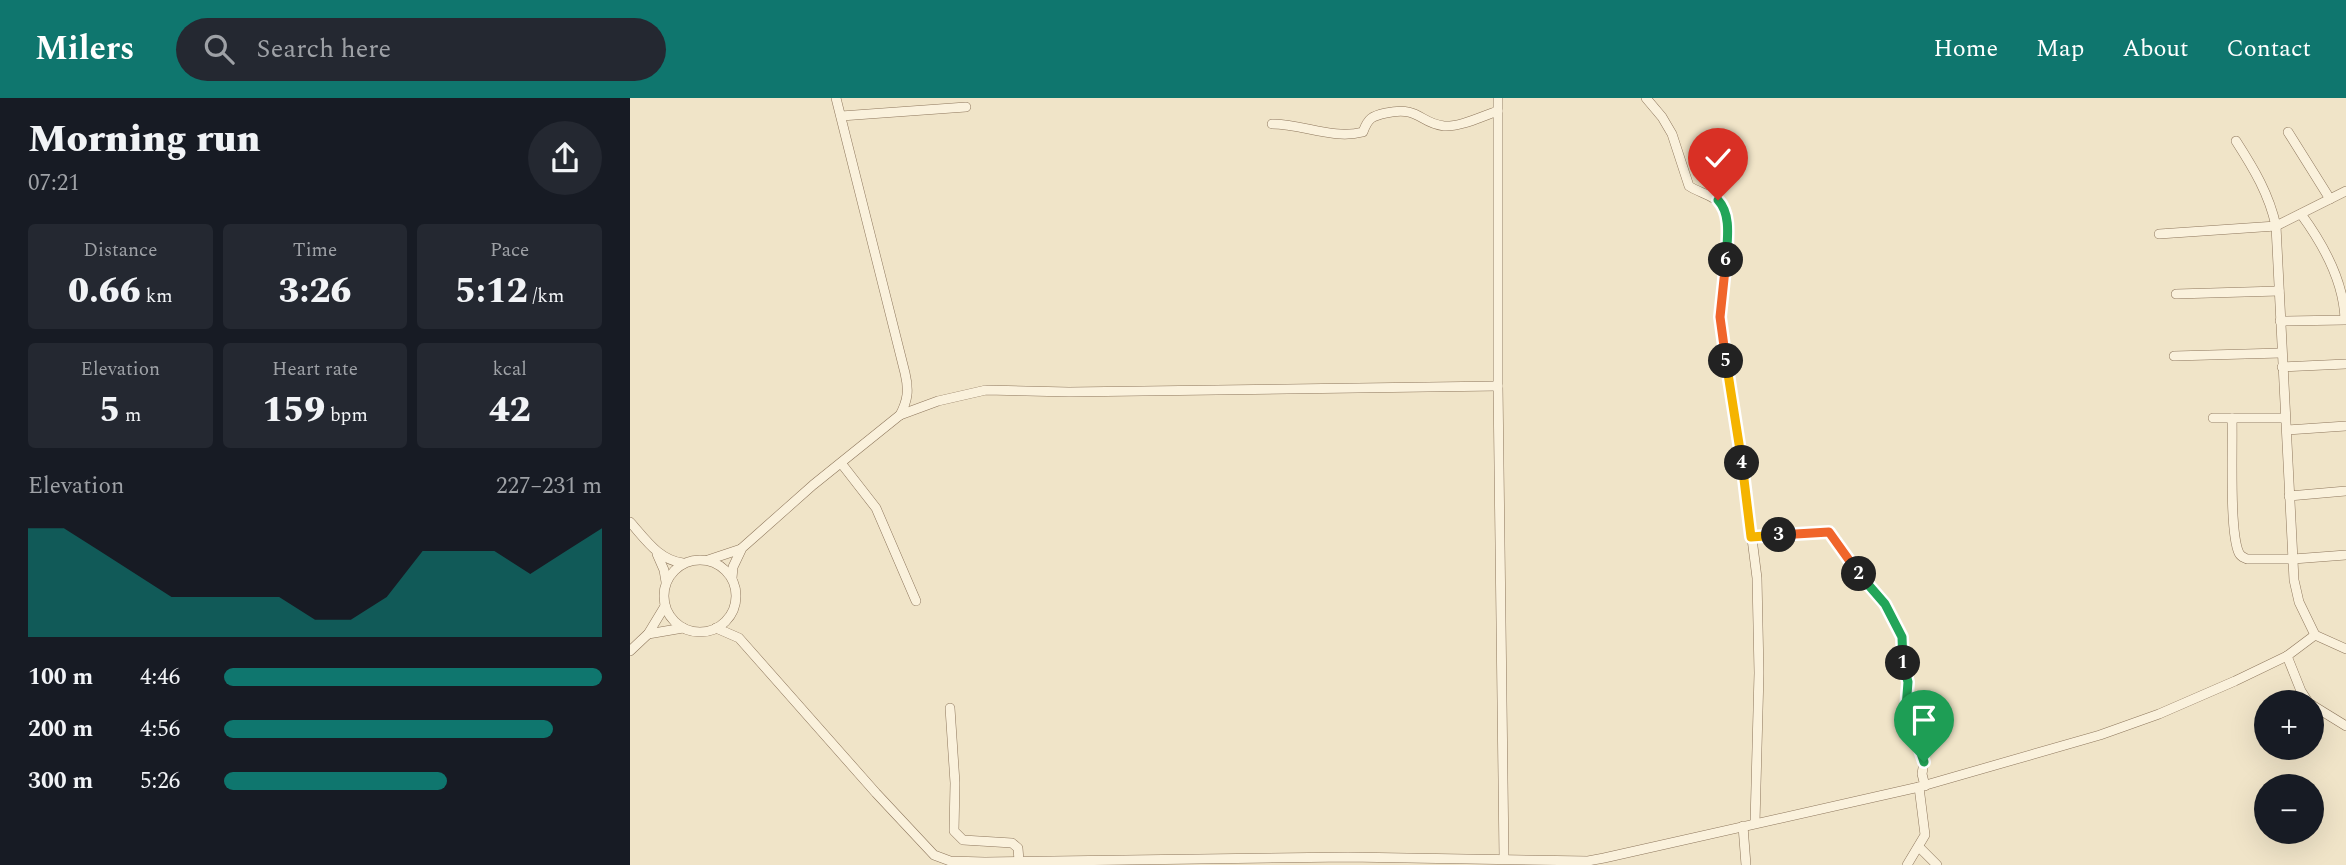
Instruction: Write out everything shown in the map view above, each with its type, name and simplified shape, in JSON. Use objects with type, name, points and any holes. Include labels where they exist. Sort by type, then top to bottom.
[{"type":"street","points":[[836,98],[908,388],[907,401],[900,415]]},
{"type":"street","points":[[1498,98],[1498,386],[1504,858]]},
{"type":"street","points":[[1646,98],[1672,134],[1689,186],[1718,200],[1727,217],[1726,274],[1720,301],[1720,317],[1740,444],[1756,579],[1759,673],[1755,823]]},
{"type":"street","points":[[841,116],[966,107]]},
{"type":"street","points":[[1272,124],[1288,124],[1345,134],[1363,132],[1370,117],[1400,110],[1446,126],[1498,111]]},
{"type":"street","points":[[2288,132],[2330,199]]},
{"type":"street","points":[[2236,141],[2263,187],[2276,226],[2294,580],[2299,602],[2315,635],[2346,649]]},
{"type":"street","points":[[2159,234],[2276,226],[2346,191]]},
{"type":"street","points":[[2280,321],[2343,321],[2345,317],[2332,267],[2322,245],[2301,214]]},
{"type":"street","points":[[2176,294],[2278,291]]},
{"type":"street","points":[[2174,356],[2281,353]]},
{"type":"street","points":[[2282,367],[2346,363]]},
{"type":"street","points":[[1498,386],[1069,392],[986,390],[938,401],[900,415],[785,508],[742,548],[733,567],[733,621],[739,638],[934,855],[950,861],[985,864],[1019,861],[1066,863],[1504,858],[1588,863],[1922,787],[2112,731],[2159,714],[2287,656],[2315,635]]},
{"type":"street","points":[[2213,418],[2285,418]]},
{"type":"street","points":[[2232,418],[2234,522],[2238,552],[2248,559],[2346,555]]},
{"type":"street","points":[[2287,430],[2346,426]]},
{"type":"street","points":[[841,463],[876,508],[916,601]]},
{"type":"street","points":[[2290,496],[2346,491]]},
{"type":"street","points":[[630,522],[662,556],[672,562],[706,561],[721,566],[732,578]]},
{"type":"street","points":[[1751,537],[1829,532],[1856,571],[1885,604],[1902,637],[1902,656],[1908,682],[1906,708],[1924,762],[1922,787],[1926,827],[1919,848],[1907,865]]},
{"type":"street","points":[[654,548],[666,582]]},
{"type":"street","points":[[706,561],[742,548]]},
{"type":"street","points":[[683,563],[673,571],[666,582],[663,594],[669,615],[683,628],[706,632],[716,628],[733,611]]},
{"type":"street","points":[[630,651],[648,634],[665,606]]},
{"type":"street","points":[[648,634],[683,628]]},
{"type":"street","points":[[716,628],[739,638]]},
{"type":"street","points":[[2287,656],[2301,690]]},
{"type":"street","points":[[950,708],[955,783],[954,831],[957,836],[969,841],[1012,843],[1018,848],[1019,861]]},
{"type":"street","points":[[2324,713],[2346,726]]},
{"type":"street","points":[[1743,826],[1746,865]]},
{"type":"street","points":[[1919,848],[1937,865]]},
{"type":"route","points":[[1718,200],[1727,217],[1726,274],[1720,301],[1720,317],[1751,537],[1829,532],[1856,571],[1881,597],[1902,637],[1902,656],[1908,682],[1906,708],[1924,762]]}]
